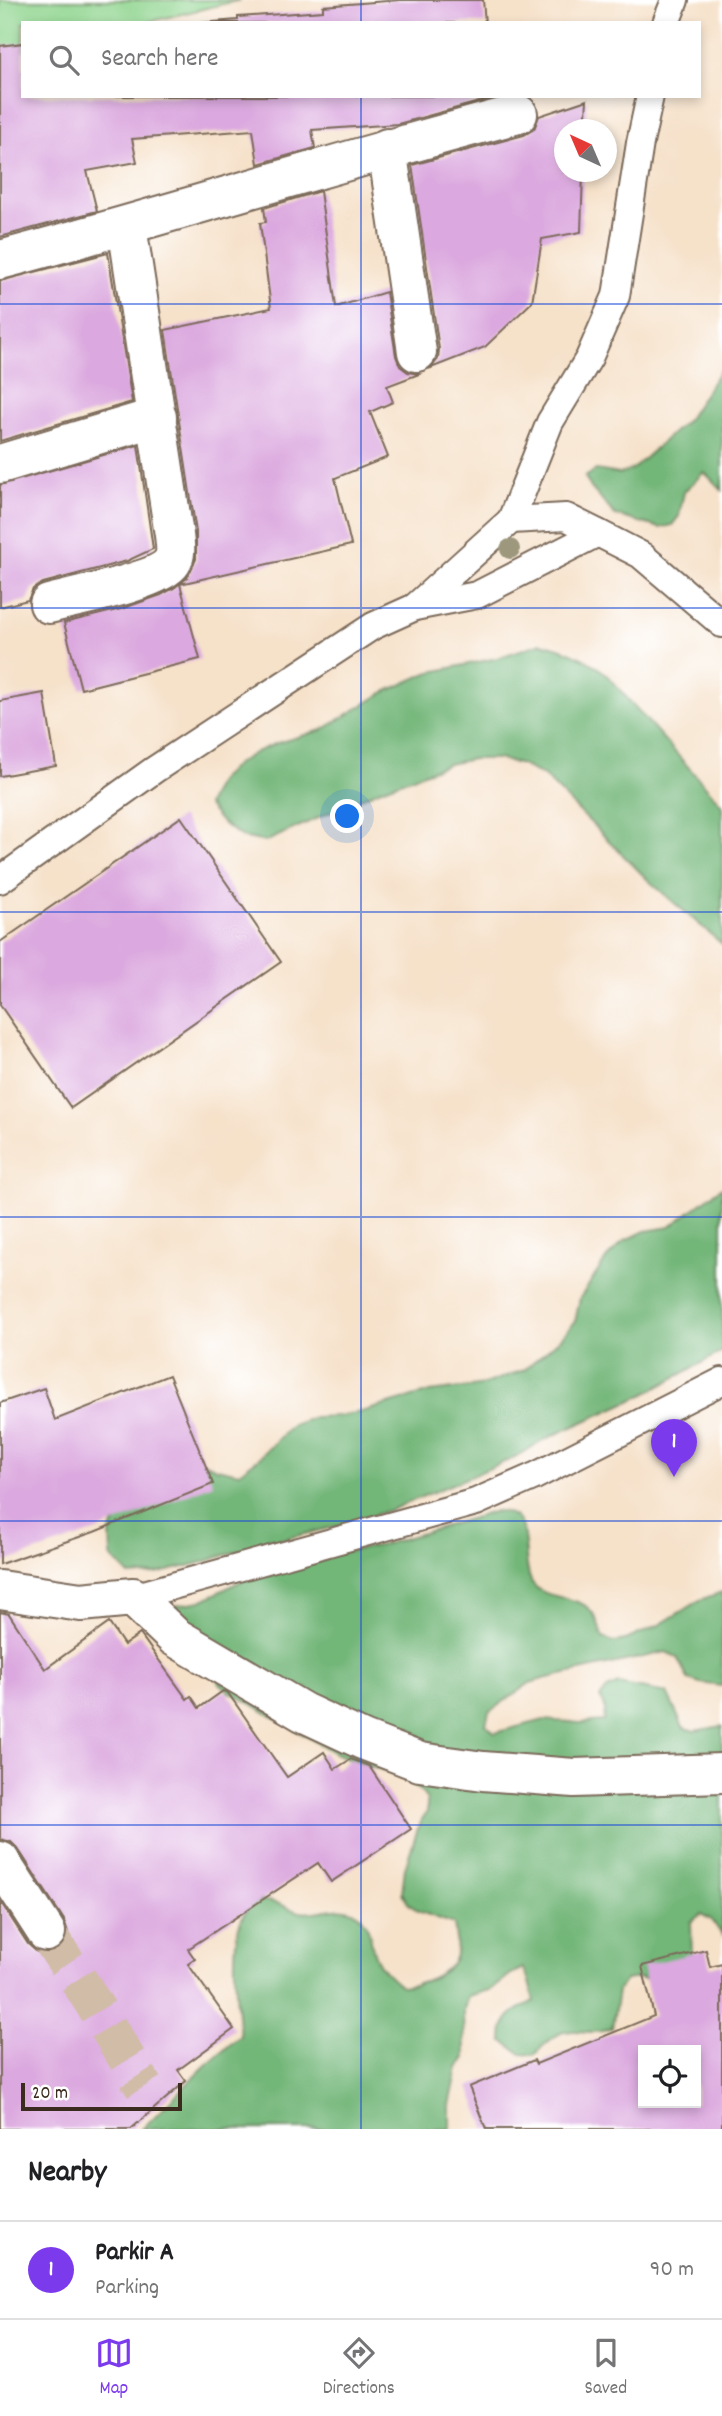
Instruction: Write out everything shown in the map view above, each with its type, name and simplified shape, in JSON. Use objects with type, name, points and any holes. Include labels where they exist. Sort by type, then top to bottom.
[{"type":"street","points":[[0,260],[127,226],[387,148],[518,114]]},
{"type":"street","points":[[387,148],[417,352]]},
{"type":"street","points":[[49,604],[147,578],[167,568],[174,559],[174,535],[127,226]]},
{"type":"street","points":[[0,464],[157,417]]},
{"type":"street","points":[[0,1590],[81,1602],[133,1597],[175,1637],[303,1712],[363,1740],[420,1762],[484,1771],[574,1778],[722,1773]]},
{"type":"street","points":[[0,1861],[46,1932]]},
{"type":"lane","points":[[667,21],[675,0]]},
{"type":"lane","points":[[415,607],[511,520],[550,422],[589,358],[616,296],[650,98]]},
{"type":"lane","points":[[511,520],[566,517],[641,555],[722,624]]},
{"type":"lane","points":[[0,880],[165,762],[373,626],[415,607],[477,596],[598,533]]},
{"type":"lane","points":[[133,1597],[475,1502],[535,1476],[722,1381]]},
{"type":"green space","points":[[0,0],[240,0],[152,21],[21,21],[21,52],[0,57]]},
{"type":"green space","points":[[722,367],[722,490],[704,472],[684,492],[679,516],[672,525],[660,528],[615,515],[591,488],[585,477],[596,470],[620,474],[633,469],[688,419]]},
{"type":"green space","points":[[541,643],[574,654],[604,672],[722,805],[722,944],[648,880],[544,776],[522,765],[498,759],[473,759],[448,764],[381,789],[265,842],[242,837],[222,823],[207,805],[218,782],[235,765],[256,752],[322,730],[383,693],[427,673],[497,658]]},
{"type":"green space","points":[[722,1187],[722,1352],[643,1395],[552,1436],[509,1460],[393,1509],[347,1524],[250,1547],[156,1574],[130,1576],[111,1556],[110,1532],[121,1511],[196,1459],[239,1473],[259,1458],[292,1425],[314,1417],[361,1412],[430,1392],[478,1386],[524,1370],[575,1322],[580,1298],[607,1258],[624,1241],[645,1231],[670,1227]]},
{"type":"green space","points":[[496,1511],[509,1513],[522,1527],[528,1571],[536,1587],[550,1595],[583,1604],[594,1615],[603,1638],[614,1642],[626,1640],[659,1625],[700,1600],[722,1592],[722,1686],[688,1679],[677,1657],[666,1652],[530,1683],[489,1712],[486,1724],[494,1733],[544,1720],[580,1723],[604,1721],[605,1709],[600,1698],[607,1689],[618,1684],[667,1693],[683,1727],[694,1731],[722,1726],[722,1935],[712,1920],[701,1914],[691,1922],[692,1960],[650,1980],[626,1980],[618,1991],[612,2028],[598,2032],[561,2033],[534,2055],[522,2054],[502,2040],[504,2025],[511,2015],[534,2001],[523,1968],[492,1989],[468,1996],[464,2009],[465,2058],[458,2068],[450,2105],[450,2129],[142,2129],[204,2067],[240,2036],[235,1958],[242,1918],[251,1906],[270,1901],[307,1913],[351,1910],[365,1923],[381,1966],[401,1986],[416,1984],[439,1974],[451,1964],[457,1950],[454,1924],[418,1911],[408,1903],[402,1893],[405,1868],[420,1822],[427,1812],[427,1800],[420,1790],[394,1774],[337,1754],[229,1691],[220,1683],[172,1615],[177,1605],[201,1601],[243,1580],[301,1568],[334,1554],[382,1545]]},
{"type":"building","points":[[400,0],[483,0],[485,21],[225,21],[238,20],[238,17],[323,11],[323,6]]},
{"type":"building","points":[[21,43],[21,98],[490,99],[398,124],[312,130],[315,148],[258,164],[253,130],[132,139],[137,162],[87,171],[97,211],[0,237],[0,46]]},
{"type":"building","points":[[587,100],[586,119],[554,119],[554,182],[583,182],[581,232],[542,239],[532,302],[485,347],[431,368],[438,359],[439,349],[412,165],[524,135],[534,129],[539,116]]},
{"type":"building","points":[[320,191],[336,307],[386,292],[400,366],[408,372],[419,374],[387,386],[393,402],[370,412],[388,457],[335,478],[351,545],[180,584],[200,659],[81,689],[64,623],[121,609],[161,595],[187,578],[196,559],[196,532],[165,330],[271,308],[260,223],[266,222],[264,208]]},
{"type":"building","points":[[108,253],[132,402],[0,441],[0,281]]},
{"type":"building","points":[[138,445],[153,549],[127,561],[43,583],[33,589],[28,600],[0,607],[0,485]]},
{"type":"building","points":[[44,693],[56,766],[0,776],[0,701]]},
{"type":"building","points":[[181,817],[281,962],[71,1108],[0,1005],[0,942]]},
{"type":"building","points":[[169,1375],[213,1484],[94,1532],[0,1564],[0,1403],[44,1388],[55,1420]]},
{"type":"building","points":[[0,1612],[9,1614],[45,1669],[109,1623],[124,1645],[140,1634],[187,1699],[191,1696],[199,1708],[223,1691],[228,1693],[287,1777],[324,1752],[335,1769],[351,1759],[369,1766],[411,1829],[331,1882],[318,1863],[188,1949],[195,1959],[188,1964],[234,2029],[178,2070],[186,2081],[131,2129],[0,2129],[0,1901],[28,1944],[37,1952],[48,1954],[58,1950],[65,1943],[68,1932],[64,1920],[18,1849],[11,1842],[0,1839]]},
{"type":"building","points":[[706,1950],[710,1967],[722,1964],[722,2129],[486,2129],[469,2087],[534,2060],[536,2064],[654,2016],[642,1966]]},
{"type":"tunnel","points":[[46,1932],[144,2087]]},
{"type":"place","name":"Parkir A","points":[[674,1477]]}]
